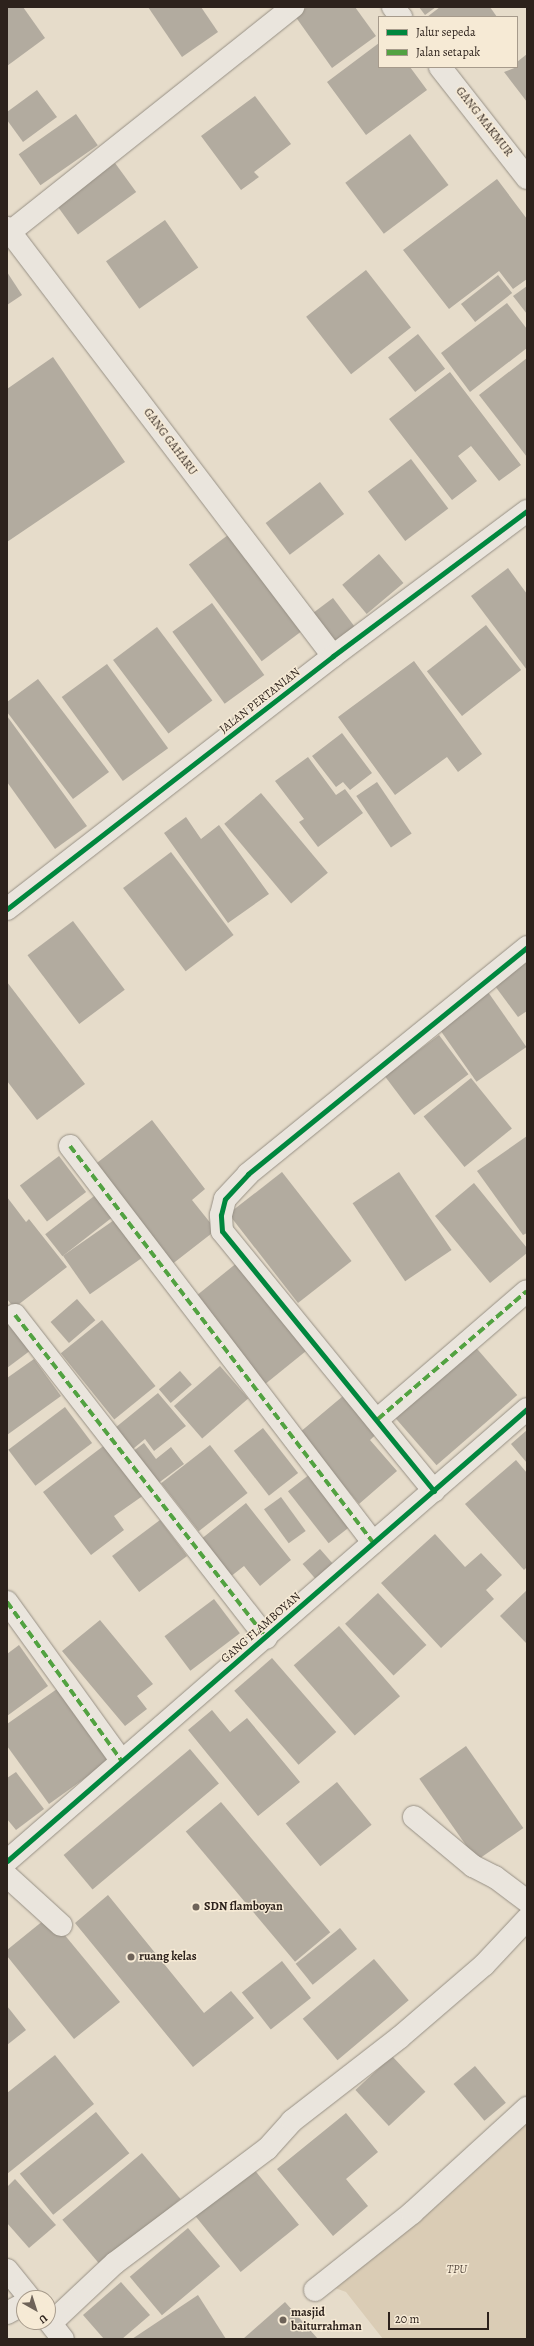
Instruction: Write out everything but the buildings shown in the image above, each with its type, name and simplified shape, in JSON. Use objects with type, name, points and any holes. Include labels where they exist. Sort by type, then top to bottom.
[{"type":"street","points":[[8,230],[294,7]]},
{"type":"street","points":[[393,7],[400,16]]},
{"type":"street","name":"GANG MAKMUR","points":[[441,68],[527,178]]},
{"type":"street","name":"GANG GAHARU","points":[[8,230],[333,656]]},
{"type":"street","name":"JALAN PERTANIAN","points":[[7,909],[333,656],[527,511]]},
{"type":"street","points":[[434,1491],[378,1419],[222,1231],[225,1199],[248,1174],[527,947]]},
{"type":"street","points":[[70,1146],[373,1543]]},
{"type":"street","points":[[378,1419],[527,1291]]},
{"type":"street","points":[[15,1316],[266,1638]]},
{"type":"street","name":"GANG FLAMBOYAN","points":[[7,1861],[121,1760],[266,1638],[527,1409]]},
{"type":"street","points":[[7,1602],[121,1760]]},
{"type":"street","points":[[414,1817],[473,1866],[495,1877],[527,1902]]},
{"type":"street","points":[[7,1876],[61,1925]]},
{"type":"street","points":[[56,2325],[115,2262],[267,2149],[292,2121],[399,2038],[484,1965],[527,1919]]},
{"type":"street","points":[[315,2290],[412,2213],[527,2108]]},
{"type":"street","points":[[7,2270],[23,2290]]},
{"type":"street","points":[[7,2313],[16,2308]]},
{"type":"green space","name":"TPU","points":[[527,2111],[527,2339],[383,2339],[346,2292],[327,2285]]},
{"type":"marked path","points":[[70,1146],[373,1543]]},
{"type":"marked path","points":[[378,1419],[527,1291]]},
{"type":"marked path","points":[[15,1315],[266,1638]]},
{"type":"marked path","points":[[7,1602],[121,1760]]},
{"type":"cycle path","points":[[7,909],[333,656],[527,511]]},
{"type":"cycle path","points":[[434,1491],[222,1231],[221,1215],[225,1199],[248,1174],[527,947]]},
{"type":"cycle path","points":[[7,1861],[527,1409]]},
{"type":"place","name":"SDN flamboyan","points":[[196,1907]]},
{"type":"place","name":"ruang kelas","points":[[131,1957]]},
{"type":"place","name":"masjid baiturrahman","points":[[283,2320]]}]
